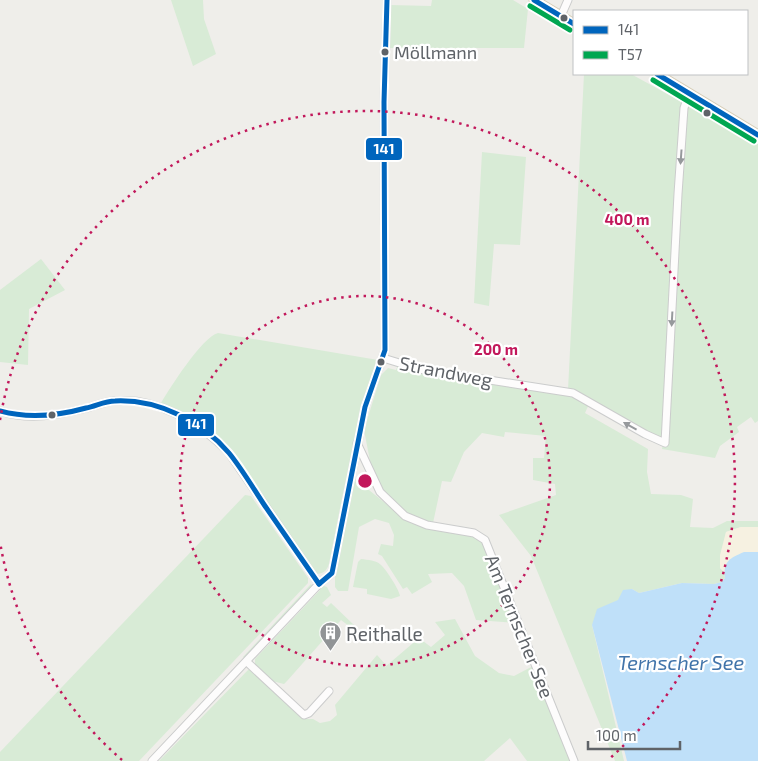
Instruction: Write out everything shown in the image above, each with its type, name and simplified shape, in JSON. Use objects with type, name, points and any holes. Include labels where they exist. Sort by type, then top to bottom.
[{"type":"main road","points":[[534,0],[573,23]]},
{"type":"main road","points":[[658,75],[758,135]]},
{"type":"street","name":"Strandweg","points":[[152,761],[319,584],[332,573],[365,407],[385,350],[384,102],[387,0]]},
{"type":"street","points":[[561,16],[568,0]]},
{"type":"street","name":"Strandweg","points":[[383,358],[419,369],[573,393],[644,434],[666,443],[684,108],[689,94]]},
{"type":"street","points":[[0,411],[20,416],[52,416],[108,402],[121,401],[152,404],[183,418],[212,436],[229,453],[319,584]]},
{"type":"street","name":"Am Ternscher See","points":[[357,443],[380,492],[405,516],[427,526],[474,533],[486,540],[574,761]]},
{"type":"street","points":[[247,662],[304,715],[309,713],[329,691]]},
{"type":"green space","points":[[171,0],[203,0],[204,19],[216,54],[193,66]]},
{"type":"green space","points":[[432,0],[513,0],[528,9],[524,48],[389,48],[390,5],[431,6]]},
{"type":"green space","points":[[584,75],[633,75],[758,144],[758,421],[755,423],[751,417],[737,427],[739,432],[720,446],[715,458],[662,449],[663,444],[589,404],[585,413],[648,449],[647,472],[651,494],[681,495],[693,499],[690,527],[713,528],[727,521],[758,521],[758,527],[741,527],[726,532],[720,568],[724,572],[725,578],[722,582],[714,584],[682,583],[639,593],[632,589],[592,625],[624,761],[615,761],[531,556],[499,515],[556,495],[555,484],[533,480],[533,458],[544,458],[546,436],[505,432],[504,437],[482,433],[464,452],[451,482],[442,481],[433,523],[409,516],[383,493],[370,461],[364,430],[381,375],[388,368],[396,370],[398,365],[439,376],[480,383],[564,392],[568,390]]},
{"type":"green space","points":[[482,152],[526,157],[520,245],[494,244],[489,306],[474,303]]},
{"type":"green space","points":[[41,259],[65,290],[29,309],[28,365],[0,362],[0,290]]},
{"type":"green space","points":[[218,333],[378,360],[356,436],[329,564],[322,573],[314,574],[230,450],[198,424],[161,403],[195,353],[211,337]]},
{"type":"green space","points":[[354,478],[410,523],[473,534],[485,540],[516,623],[476,620],[464,586],[452,573],[428,574],[432,582],[412,594],[407,587],[403,589],[382,556],[378,554],[381,544],[393,546],[394,535],[389,523],[375,519],[359,527],[348,591],[338,591],[335,587],[335,573]]},
{"type":"green space","points":[[245,495],[251,496],[308,578],[308,583],[139,761],[0,761],[0,752]]},
{"type":"green space","points":[[361,559],[379,563],[392,580],[400,596],[391,599],[367,594],[367,589],[353,587],[358,562]]},
{"type":"green space","points":[[311,584],[313,587],[246,660],[243,657]]},
{"type":"green space","points":[[327,587],[331,595],[322,603],[327,607],[331,603],[355,626],[353,629],[341,620],[284,684],[272,681],[255,664],[255,659],[320,588]]},
{"type":"green space","points":[[455,619],[475,656],[499,673],[514,676],[535,665],[574,761],[527,761],[510,738],[484,761],[159,761],[250,668],[304,719],[313,719],[320,723],[330,721],[337,715],[335,705],[377,655],[386,665],[385,667],[419,638],[431,647],[445,635],[435,622]]},
{"type":"sand","points":[[741,527],[758,527],[758,552],[752,552],[724,570],[724,572],[720,568],[720,555],[726,532]]},
{"type":"water","name":"Ternscher See","points":[[744,552],[758,552],[758,761],[627,761],[592,625],[597,609],[618,600],[623,590],[632,589],[639,593],[682,583],[714,584],[722,582],[725,578],[725,568],[728,561]]},
{"type":"transit line","name":"141","points":[[319,584],[332,573],[365,407],[385,350],[384,102],[387,0]]},
{"type":"transit line","name":"141","points":[[534,0],[573,23]]},
{"type":"transit line","name":"T57","points":[[530,6],[570,30]]},
{"type":"transit line","name":"141","points":[[659,75],[758,135]]},
{"type":"transit line","name":"T57","points":[[653,80],[754,141]]},
{"type":"transit line","name":"141","points":[[0,411],[43,416],[75,411],[111,401],[131,401],[162,408],[178,414],[206,431],[229,453],[319,584]]},
{"type":"place","name":"Möllmann","points":[[385,52]]},
{"type":"place","name":"Reithalle","points":[[330,652]]}]
